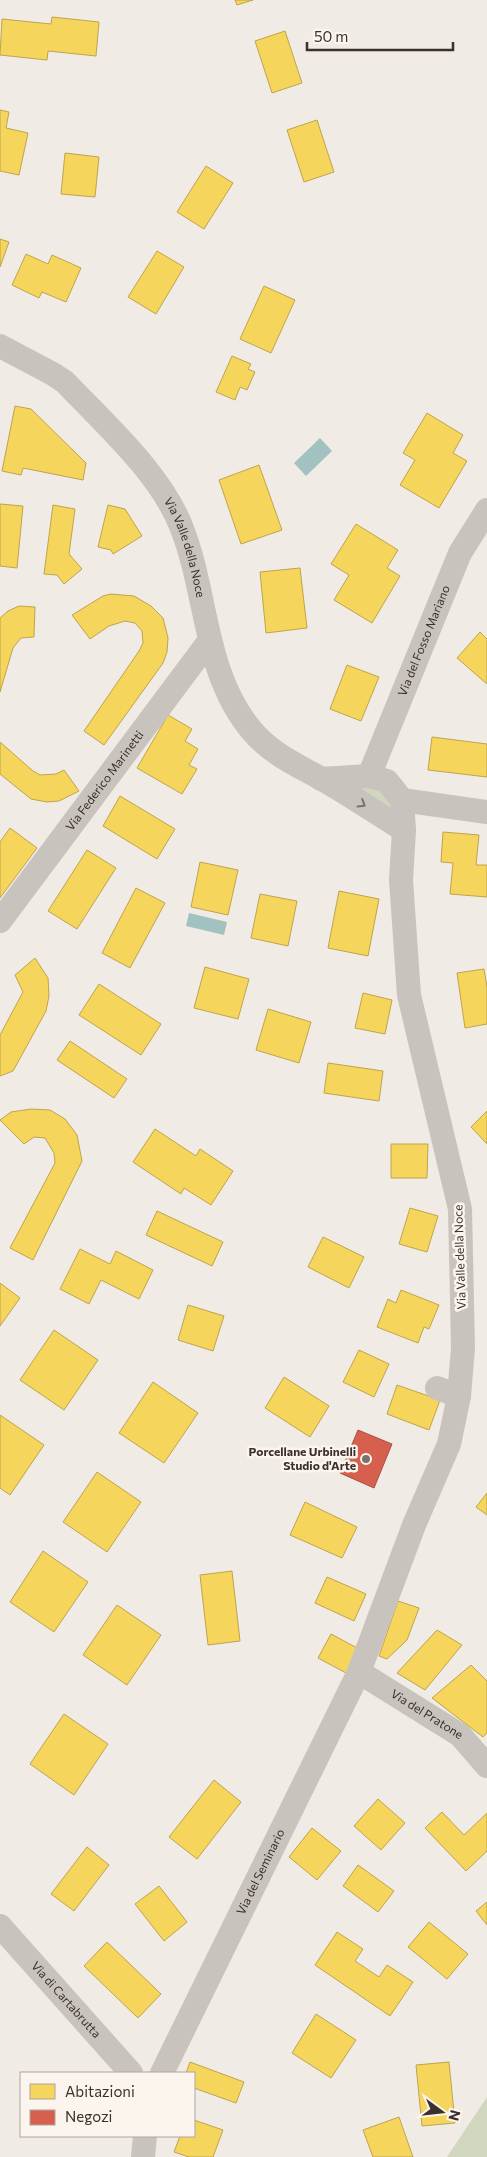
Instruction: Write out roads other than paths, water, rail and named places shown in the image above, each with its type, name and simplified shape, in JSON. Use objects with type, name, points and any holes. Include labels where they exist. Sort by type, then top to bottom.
[{"type":"street","name":"Via Valle della Noce","points":[[0,346],[65,382],[138,460],[156,483],[171,506],[188,545],[210,640],[224,684],[238,711],[251,730],[277,755],[320,778],[404,830]]},
{"type":"street","name":"Via del Fosso Mariano","points":[[369,776],[460,554],[487,510]]},
{"type":"street","name":"Via Federico Marinetti","points":[[0,920],[210,640]]},
{"type":"street","points":[[320,778],[369,776],[387,781],[402,800],[487,812]]},
{"type":"street","name":"Via Valle della Noce","points":[[360,1672],[414,1525],[449,1444],[448,1392],[463,1348],[460,1209],[409,995],[401,880],[404,830],[402,800]]},
{"type":"street","name":"Via del Pratone","points":[[360,1672],[460,1735],[487,1766]]},
{"type":"street","name":"Via del Seminario","points":[[162,2072],[360,1672]]},
{"type":"street","name":"Via di Cartabrutta","points":[[0,1926],[130,2072]]},
{"type":"street","points":[[143,2157],[146,2137]]},
{"type":"water","points":[[320,438],[332,451],[306,476],[294,463]]},
{"type":"water","points":[[189,913],[227,922],[224,935],[186,926]]},
{"type":"place","name":"Porcellane Urbinelli Studio d'Arte","points":[[366,1459]]}]
